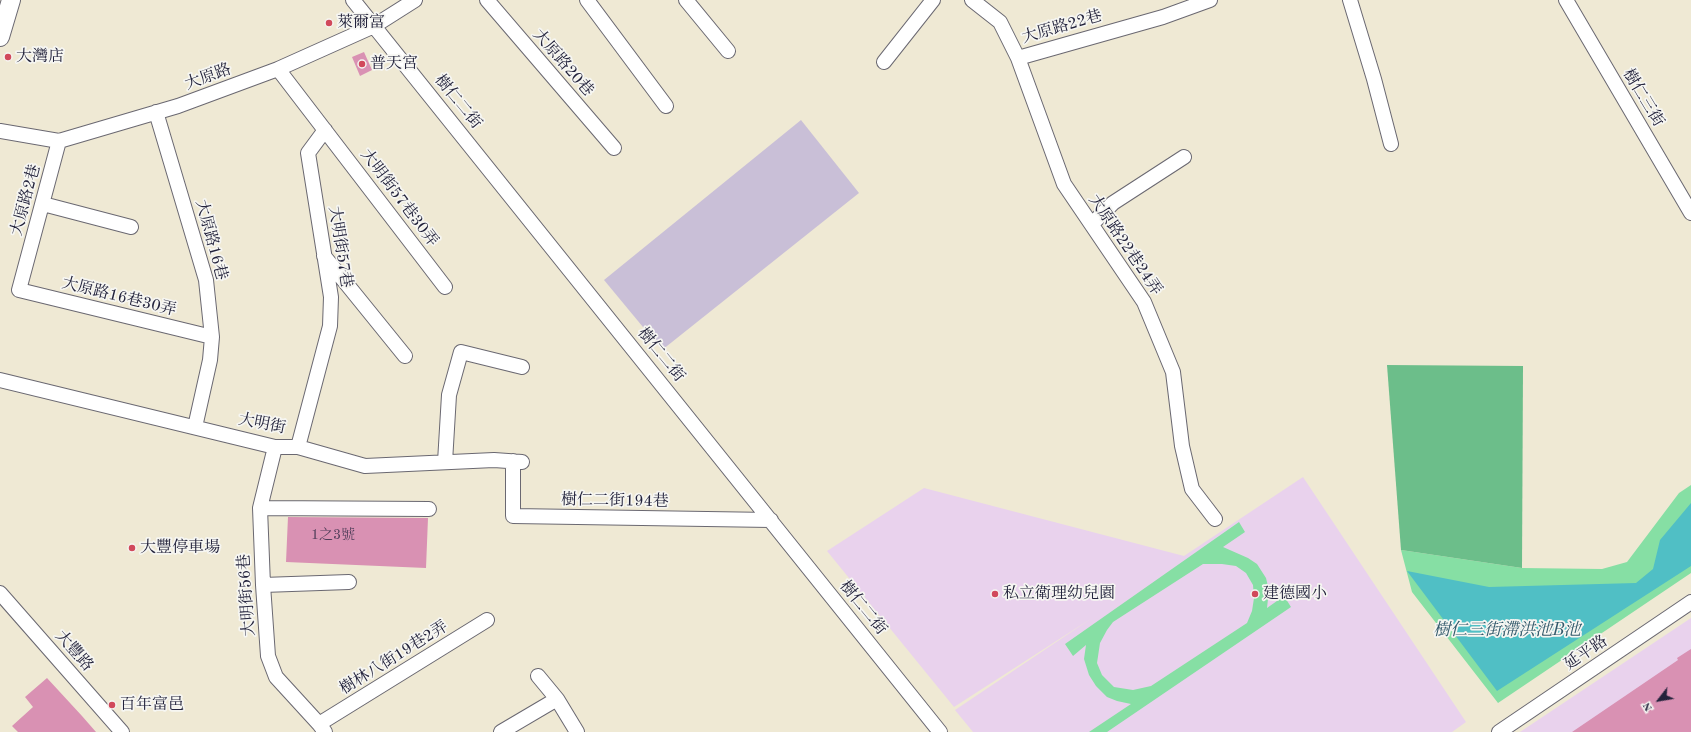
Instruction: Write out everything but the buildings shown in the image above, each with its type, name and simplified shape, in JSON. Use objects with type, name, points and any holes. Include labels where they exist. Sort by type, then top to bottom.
[{"type":"main road","points":[[0,37],[10,0]]},
{"type":"street","name":"樹仁二街","points":[[353,0],[940,732]]},
{"type":"street","name":"大原路","points":[[0,131],[59,141],[178,106],[278,69],[374,26],[416,0]]},
{"type":"street","name":"大原路20巷","points":[[487,0],[614,148]]},
{"type":"street","points":[[588,0],[666,106]]},
{"type":"street","points":[[686,0],[728,51]]},
{"type":"street","points":[[884,62],[933,0]]},
{"type":"street","name":"大原路22巷","points":[[972,0],[1000,22],[1018,58],[1163,17],[1210,0]]},
{"type":"street","points":[[1350,0],[1392,144]]},
{"type":"street","name":"樹仁三街","points":[[1566,0],[1691,213]]},
{"type":"street","name":"大原路22巷24弄","points":[[1018,58],[1064,184],[1144,302],[1173,372],[1182,446],[1192,489],[1215,520]]},
{"type":"street","points":[[278,69],[325,130]]},
{"type":"street","name":"大原路16巷","points":[[156,112],[206,280],[212,337],[210,360],[195,427]]},
{"type":"street","name":"大明街57巷","points":[[298,447],[330,326],[331,297],[308,153],[325,130]]},
{"type":"street","name":"大明街57巷30弄","points":[[325,130],[445,287]]},
{"type":"street","name":"大原路2巷","points":[[19,290],[59,141]]},
{"type":"street","points":[[1092,224],[1113,203],[1184,156]]},
{"type":"street","points":[[43,204],[131,228]]},
{"type":"street","points":[[324,256],[405,356]]},
{"type":"street","name":"大原路16巷30弄","points":[[19,290],[212,337]]},
{"type":"street","points":[[445,462],[449,395],[461,352],[522,366]]},
{"type":"street","name":"大明街","points":[[0,380],[275,447],[298,447],[365,466],[494,460],[518,461]]},
{"type":"street","name":"大明街56巷","points":[[275,447],[260,508],[268,656],[276,677],[322,728]]},
{"type":"street","name":"樹仁二街194巷","points":[[518,461],[513,516],[771,520]]},
{"type":"street","points":[[260,508],[355,510],[429,508]]},
{"type":"street","points":[[263,585],[349,582]]},
{"type":"street","name":"大豐路","points":[[0,593],[122,732]]},
{"type":"street","name":"延平路","points":[[1499,732],[1691,602]]},
{"type":"street","name":"樹林八街19巷2弄","points":[[322,728],[487,620]]},
{"type":"street","points":[[538,676],[556,699],[577,732]]},
{"type":"street","points":[[501,732],[556,699]]},
{"type":"shaded area","points":[[801,120],[859,193],[662,350],[604,280]]},
{"type":"shaded area","name":"建德國小","points":[[1303,477],[1466,722],[1452,732],[973,732],[955,710],[1092,618],[954,707],[827,551],[924,488],[1184,556]]},
{"type":"shaded area","points":[[1691,618],[1691,732],[1520,732]]},
{"type":"green space","points":[[1387,365],[1523,366],[1522,568],[1401,550]]},
{"type":"green space","name":"樹仁三街滯洪池B池","points":[[1691,485],[1691,573],[1498,703],[1412,592],[1401,550],[1522,568],[1602,569],[1627,562],[1679,493]]},
{"type":"green space","points":[[1239,522],[1245,532],[1223,547],[1248,558],[1257,564],[1266,578],[1269,590],[1267,608],[1284,596],[1291,607],[1107,732],[1089,732],[1131,704],[1107,697],[1096,686],[1089,675],[1084,659],[1086,645],[1073,656],[1065,644]],"holes":[[[1203,564],[1236,566],[1246,573],[1253,585],[1254,598],[1252,611],[1247,623],[1151,686],[1133,690],[1114,687],[1102,675],[1097,663],[1100,643],[1113,622]]]},
{"type":"water","name":"樹仁三街滯洪池B池","points":[[1691,503],[1691,566],[1497,691],[1407,571],[1489,587],[1636,583],[1653,569],[1660,540]]},
{"type":"place","name":"萊爾富","points":[[329,23]]},
{"type":"place","name":"大灣店","points":[[8,57]]},
{"type":"place","name":"普天宮","points":[[362,64]]},
{"type":"place","name":"大豐停車場","points":[[132,548]]},
{"type":"place","name":"私立衛理幼兒園","points":[[995,594]]},
{"type":"place","name":"建德國小","points":[[1255,594]]},
{"type":"place","name":"百年富邑","points":[[112,705]]}]
